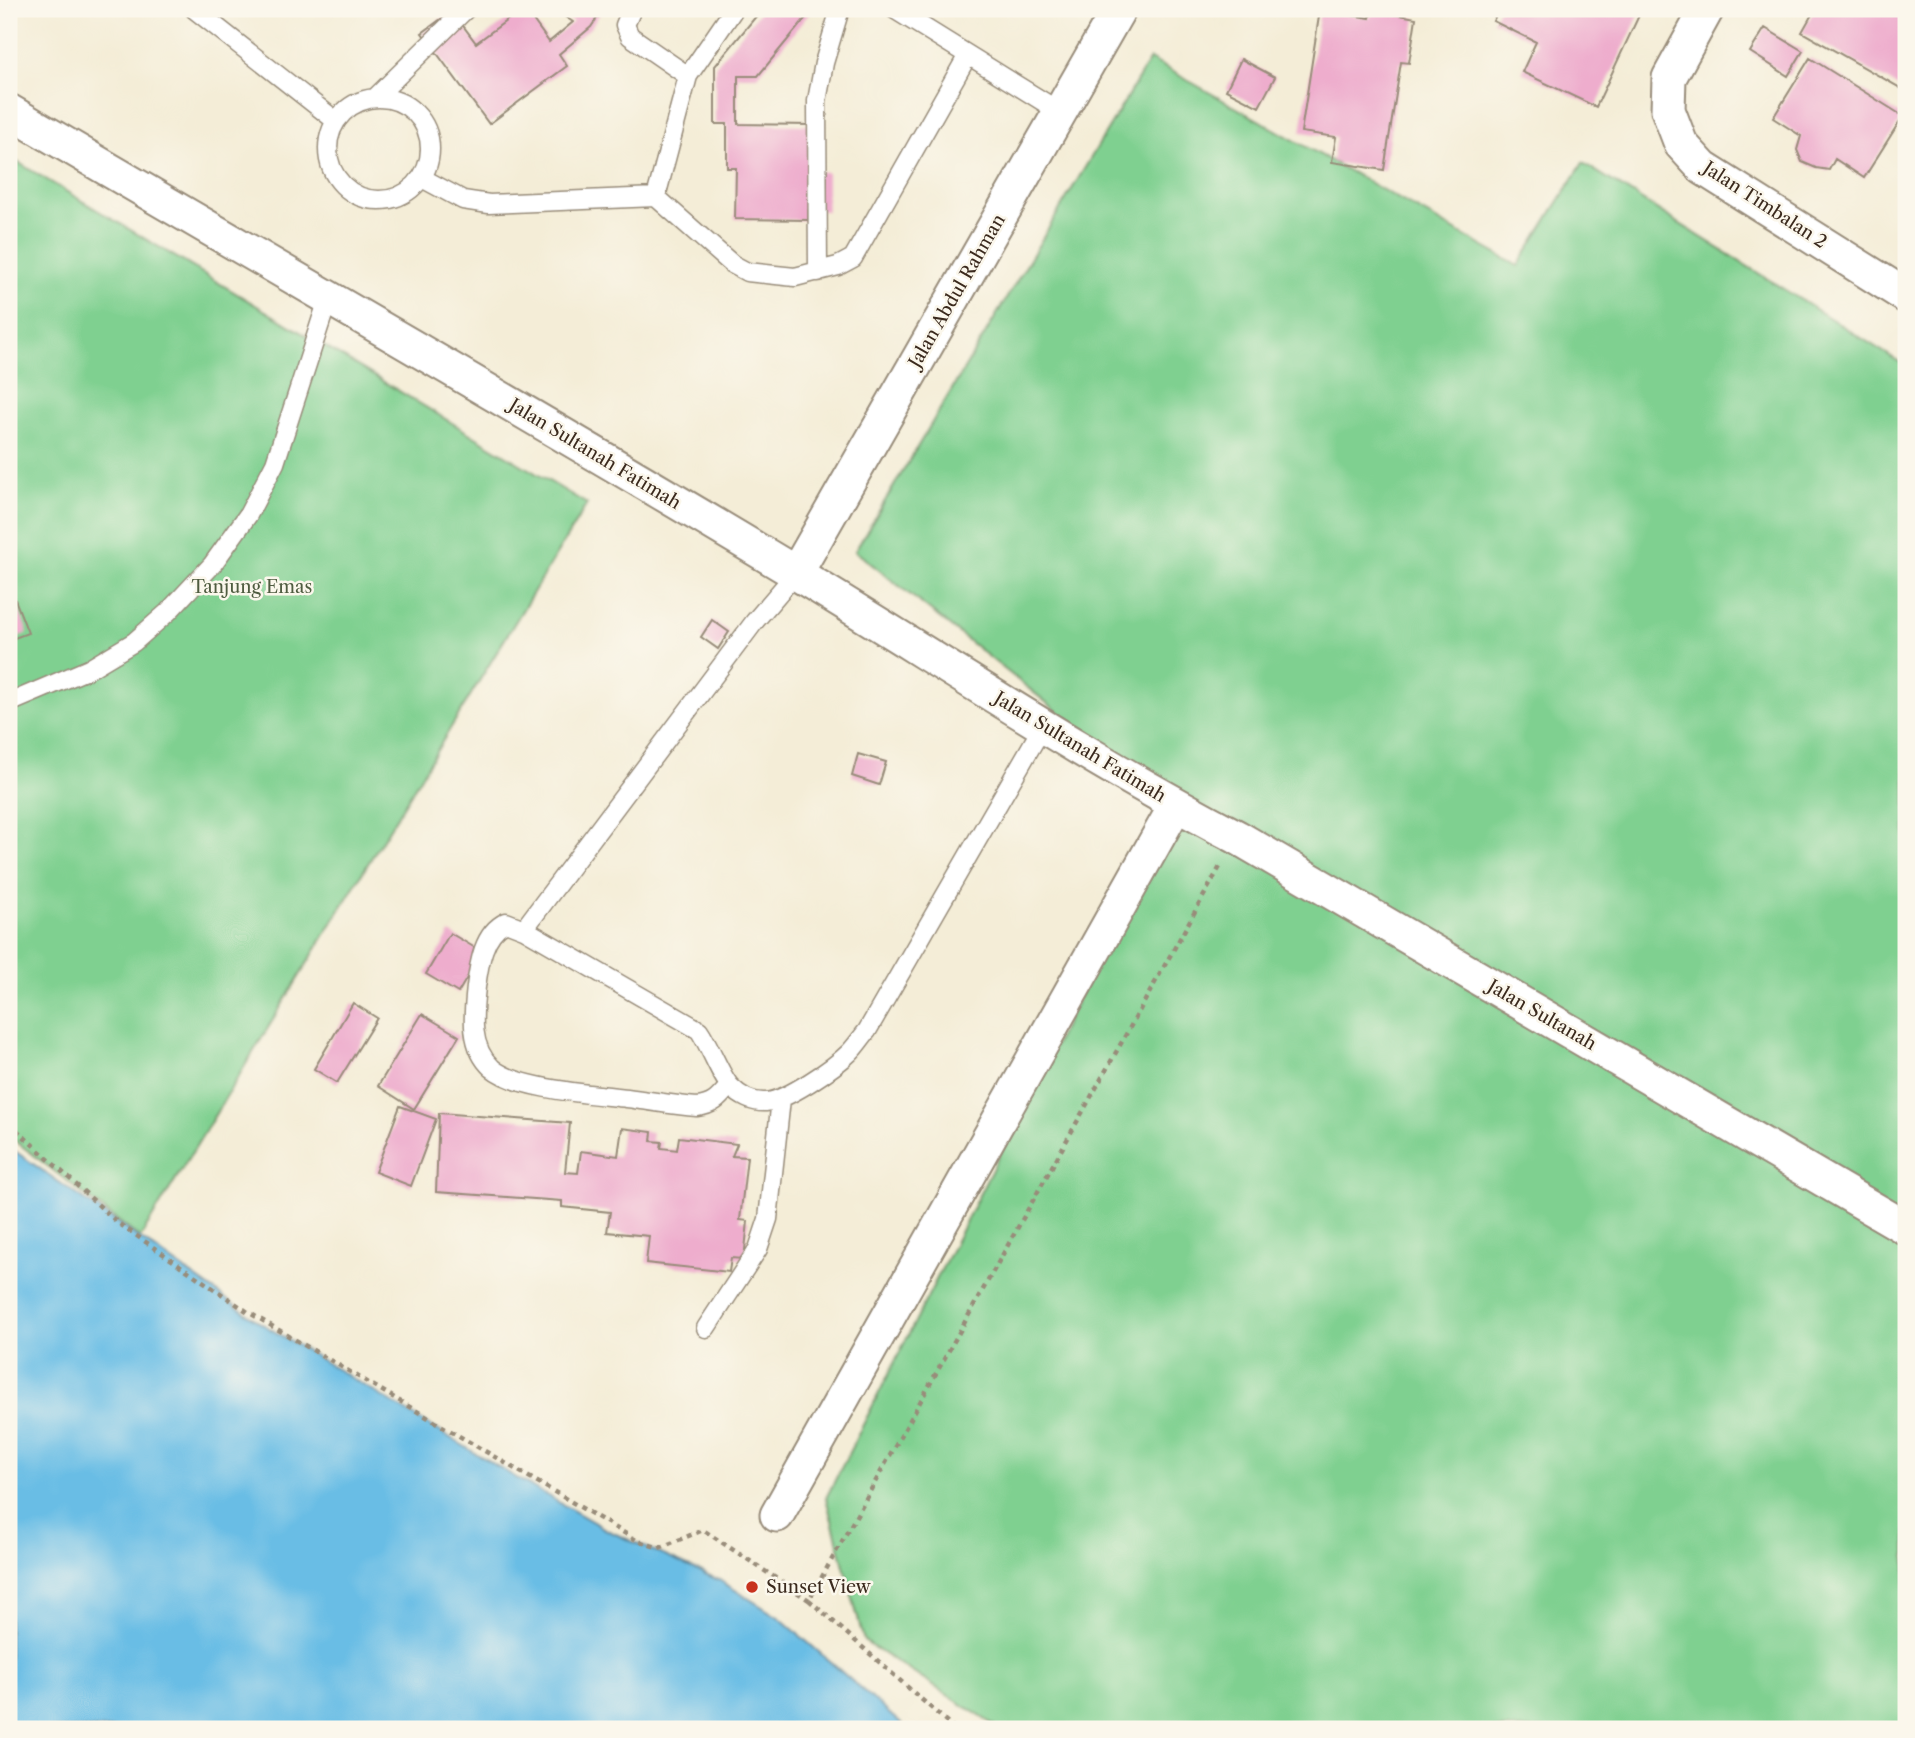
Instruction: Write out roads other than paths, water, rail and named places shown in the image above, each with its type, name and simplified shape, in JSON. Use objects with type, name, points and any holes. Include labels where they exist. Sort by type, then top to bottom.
[{"type":"street","name":"Jalan Abdul Rahman","points":[[796,573],[1119,9]]},
{"type":"street","name":"Jalan Timbalan 2","points":[[1707,9],[1669,78],[1668,110],[1681,144],[1703,168],[1906,296]]},
{"type":"street","name":"Jalan Sultanah Fatimah","points":[[9,111],[329,296],[796,573],[1042,726],[1176,805]]},
{"type":"street","name":"Jalan Sultanah","points":[[1176,805],[1237,837],[1906,1228]]},
{"type":"street","points":[[777,1515],[1176,805]]},
{"type":"lane","points":[[194,9],[336,121]]},
{"type":"lane","points":[[375,98],[466,9]]},
{"type":"lane","points":[[632,9],[625,26],[630,36],[688,76]]},
{"type":"lane","points":[[656,197],[688,76],[734,9]]},
{"type":"lane","points":[[818,272],[817,100],[839,9]]},
{"type":"lane","points":[[894,9],[1060,112]]},
{"type":"lane","points":[[422,178],[463,200],[489,204],[656,197],[732,264],[747,272],[795,276],[818,272],[853,258],[968,55]]},
{"type":"lane","points":[[375,98],[397,101],[416,114],[428,133],[430,156],[422,178],[406,194],[384,201],[362,197],[352,191],[343,185],[331,165],[329,142],[336,121],[353,105],[375,98]]},
{"type":"lane","points":[[9,703],[89,669],[134,642],[169,612],[212,565],[248,515],[275,463],[329,296]]},
{"type":"lane","points":[[524,929],[755,621],[796,573]]},
{"type":"lane","points":[[729,1086],[716,1102],[697,1107],[568,1092],[515,1079],[492,1068],[480,1052],[474,1032],[479,969],[487,940],[495,927],[506,922],[524,929],[699,1030],[710,1046],[729,1086],[753,1101],[781,1099],[848,1054],[867,1031],[1042,726]]},
{"type":"lane","points":[[706,1328],[758,1249],[768,1219],[781,1099]]},
{"type":"water","points":[[9,1147],[259,1322],[609,1531],[719,1580],[780,1618],[907,1729],[9,1729]]},
{"type":"place","name":"Sunset View","points":[[752,1587]]},
{"type":"park label","name":"Tanjung Emas","points":[[252,587]]}]
